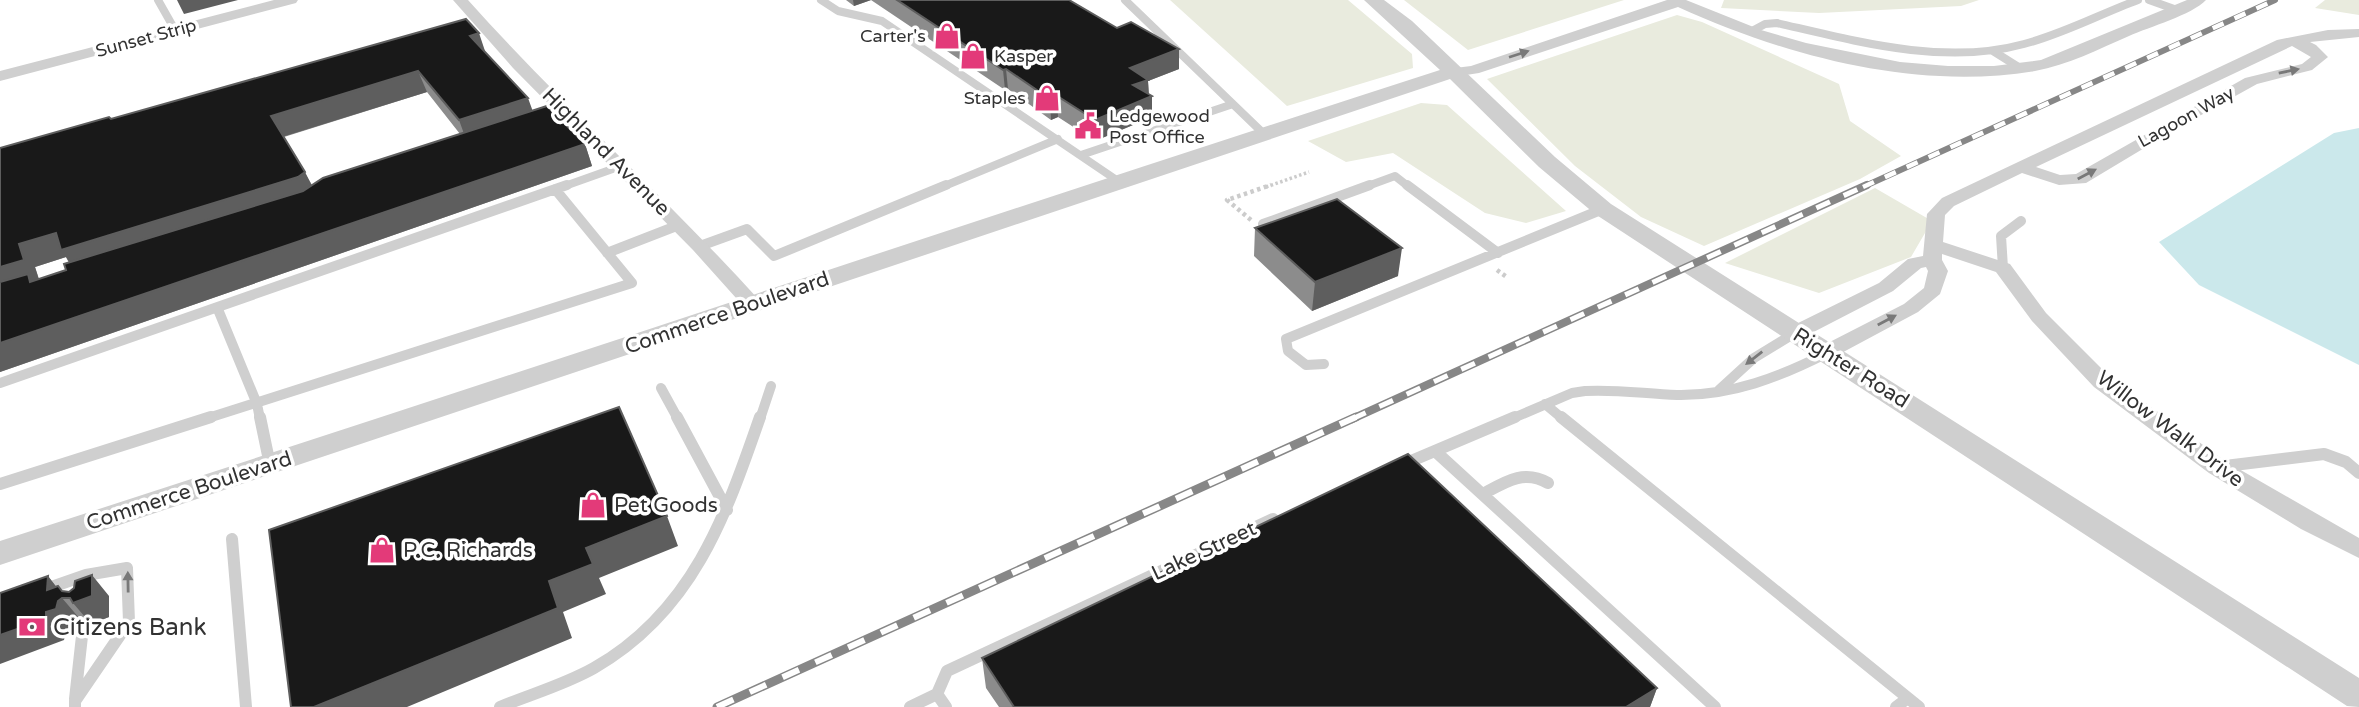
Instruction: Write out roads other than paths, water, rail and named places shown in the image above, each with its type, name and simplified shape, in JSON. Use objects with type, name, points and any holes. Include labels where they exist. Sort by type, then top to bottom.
[{"type":"street","name":"Sunset Strip","points":[[0,76],[291,0]]},
{"type":"street","name":"Highland Avenue","points":[[460,0],[478,28],[563,118],[621,166],[700,246],[752,304]]},
{"type":"street","name":"Righter Road","points":[[1373,0],[1405,25],[1547,162],[1603,209],[2359,696]]},
{"type":"street","name":"Commerce Boulevard","points":[[1454,72],[1461,60],[1643,0]]},
{"type":"street","points":[[1679,1],[1752,31],[1838,55],[1898,65],[1975,71],[2020,68],[2061,59],[2199,0]]},
{"type":"street","name":"Commerce Boulevard","points":[[0,553],[1118,181],[1679,1]]},
{"type":"street","points":[[1827,352],[1910,308],[1933,290],[1938,271],[1932,252],[1936,214],[1948,202],[2292,40],[2359,33]]},
{"type":"street","name":"Lagoon Way","points":[[2023,167],[2050,178],[2080,179],[2170,125],[2251,81],[2307,67],[2319,60],[2316,52],[2292,40]]},
{"type":"street","points":[[1795,332],[1886,287],[1932,252],[2003,268]]},
{"type":"street","name":"Willow Walk Drive","points":[[2003,268],[2039,317],[2102,382],[2217,467],[2359,549]]},
{"type":"lane","points":[[158,0],[175,30]]},
{"type":"lane","points":[[821,0],[838,11],[882,21],[1118,181]]},
{"type":"lane","points":[[1125,0],[1264,134]]},
{"type":"lane","points":[[1752,31],[1765,24],[1777,23],[1885,46],[1993,51],[2022,46],[2138,0]]},
{"type":"lane","points":[[2149,0],[2177,10]]},
{"type":"lane","points":[[1993,51],[2020,68]]},
{"type":"lane","points":[[1081,155],[1233,104]]},
{"type":"lane","points":[[700,246],[747,229],[774,256],[1058,139]]},
{"type":"lane","points":[[0,383],[621,166]]},
{"type":"lane","points":[[1260,224],[1395,176],[1498,253]]},
{"type":"lane","points":[[0,484],[632,283],[555,189]]},
{"type":"lane","points":[[1324,364],[1306,365],[1288,351],[1286,339],[1603,209]]},
{"type":"lane","points":[[2003,268],[2001,236],[2021,221]]},
{"type":"lane","points":[[607,253],[680,225]]},
{"type":"lane","points":[[217,307],[257,404],[270,465]]},
{"type":"lane","points":[[1719,390],[1732,375],[1766,349],[1795,332]]},
{"type":"lane","points":[[1386,472],[1572,393],[1594,389],[1677,395],[1750,388],[1827,352]]},
{"type":"lane","points":[[500,707],[594,668],[635,642],[674,603],[704,562],[727,510],[771,386]]},
{"type":"lane","points":[[661,388],[727,510]]},
{"type":"lane","points":[[1545,404],[1913,702]]},
{"type":"lane","points":[[1435,451],[1715,707]]},
{"type":"lane","points":[[2217,467],[2324,454],[2346,462],[2359,473]]},
{"type":"lane","points":[[1483,494],[1524,474],[1535,475],[1548,483]]},
{"type":"lane","name":"Lake Street","points":[[910,707],[939,688],[947,671],[1288,513]]},
{"type":"lane","points":[[232,539],[246,707]]},
{"type":"lane","points":[[25,596],[86,575],[127,568],[129,622],[75,704]]},
{"type":"lane","points":[[85,595],[86,575]]},
{"type":"lane","points":[[75,704],[83,627]]},
{"type":"lane","points":[[939,688],[946,707]]},
{"type":"lane","points":[[1896,707],[1913,702]]},
{"type":"water","points":[[2359,128],[2359,365],[2199,285],[2159,242],[2334,133]]},
{"type":"railway","points":[[1863,187],[2275,0]]},
{"type":"railway","points":[[1352,419],[1867,185]]},
{"type":"railway","points":[[717,707],[1356,417]]},
{"type":"place","name":"Carter's","points":[[947,36]]},
{"type":"place","name":"Kasper","points":[[973,56]]},
{"type":"place","name":"Staples","points":[[1047,98]]},
{"type":"place","name":"Ledgewood Post Office","points":[[1088,126]]},
{"type":"place","name":"Pet Goods","points":[[593,505]]},
{"type":"place","name":"P.C. Richards","points":[[382,550]]},
{"type":"place","name":"Citizens Bank","points":[[32,627]]}]
